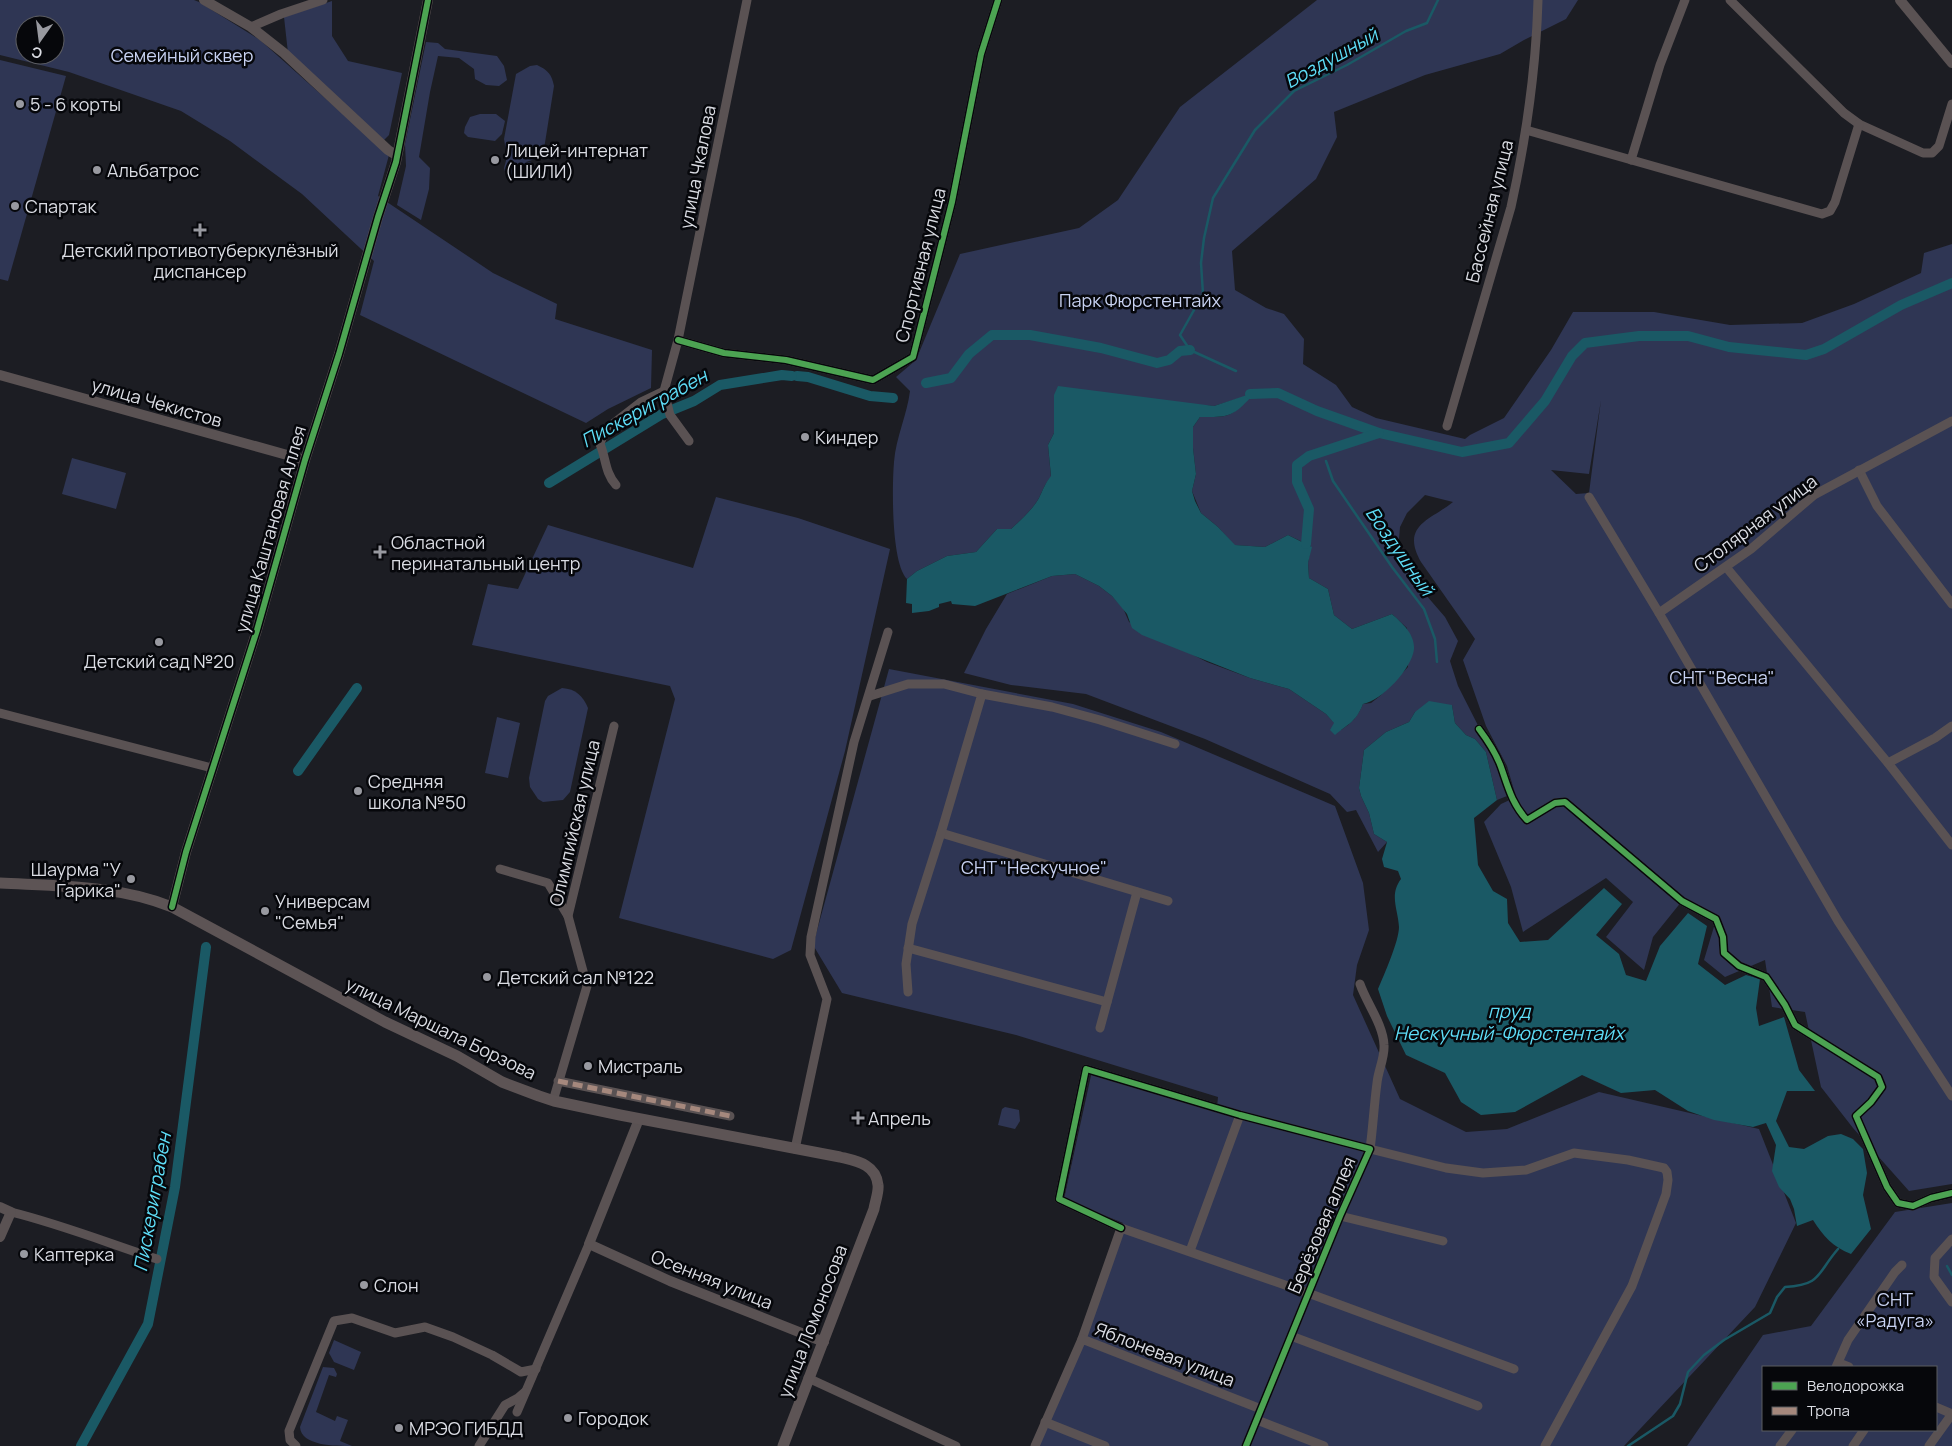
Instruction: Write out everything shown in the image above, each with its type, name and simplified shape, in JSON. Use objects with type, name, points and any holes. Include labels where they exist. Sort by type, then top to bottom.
[{"type":"main road","name":"улица Маршала Борзова","points":[[0,883],[107,891],[145,897],[172,907],[385,1022],[457,1056],[502,1082],[553,1101],[860,1162],[868,1166],[873,1172],[878,1185],[874,1209]]},
{"type":"main road","name":"улица Ломоносова","points":[[783,1446],[874,1209]]},
{"type":"street","points":[[204,0],[251,27],[284,54],[396,157]]},
{"type":"street","name":"улица Каштановая Аллея","points":[[172,907],[186,852],[257,630],[305,460],[339,354],[396,157],[428,0]]},
{"type":"street","name":"улица Чкалова","points":[[664,391],[678,340],[747,0]]},
{"type":"street","name":"Спортивная улица","points":[[678,340],[724,353],[786,360],[873,380],[913,357],[952,202],[981,54],[998,0]]},
{"type":"street","name":"Бассейная улица","points":[[1447,426],[1511,207],[1526,130],[1538,0]]},
{"type":"street","points":[[1631,160],[1660,65],[1685,0]]},
{"type":"street","points":[[1730,0],[1844,113],[1859,124],[1924,153],[1932,153],[1939,146],[1952,104]]},
{"type":"street","points":[[1900,0],[1952,63]]},
{"type":"street","points":[[251,27],[318,1]]},
{"type":"street","points":[[1526,130],[1822,214],[1830,211],[1835,202],[1859,124]]},
{"type":"street","name":"улица Чекистов","points":[[0,375],[305,460]]},
{"type":"street","points":[[616,485],[610,478],[600,444],[605,430],[641,402],[664,391],[668,411],[689,441]]},
{"type":"street","name":"Столярная улица","points":[[1659,613],[1750,549],[1814,495],[1952,421]]},
{"type":"street","points":[[1858,470],[1877,506],[1952,604]]},
{"type":"street","points":[[1589,498],[1659,613],[1838,921],[1952,1096]]},
{"type":"street","points":[[1726,567],[1888,763],[1952,845]]},
{"type":"street","points":[[794,1149],[827,999],[810,955],[810,937],[854,742],[870,696],[888,632]]},
{"type":"street","points":[[870,696],[908,684],[944,684],[982,694],[1052,707],[1175,744]]},
{"type":"street","points":[[908,992],[906,964],[912,924],[982,694]]},
{"type":"street","points":[[0,713],[212,768]]},
{"type":"street","name":"Олимпийская улица","points":[[553,1101],[587,986],[568,916],[614,726]]},
{"type":"street","points":[[1888,763],[1935,738],[1952,726]]},
{"type":"street","points":[[1480,729],[1493,748],[1518,811],[1527,820],[1555,803],[1565,802],[1682,901],[1716,919],[1723,937],[1724,953],[1739,966],[1766,977],[1785,1005],[1795,1025],[1878,1077],[1882,1087],[1871,1102],[1856,1116],[1887,1187],[1898,1203],[1913,1206],[1931,1198],[1952,1193]]},
{"type":"street","points":[[941,833],[1168,901]]},
{"type":"street","points":[[500,869],[548,884],[568,916]]},
{"type":"street","points":[[1100,1028],[1137,892]]},
{"type":"street","points":[[908,948],[1107,1002]]},
{"type":"street","points":[[1360,984],[1378,1023],[1384,1046],[1377,1083],[1370,1149],[1446,1168],[1483,1174],[1526,1170],[1574,1153],[1649,1164],[1664,1168],[1667,1172],[1666,1194],[1632,1286],[1545,1446]]},
{"type":"street","name":"Берёзовая аллея","points":[[1121,1228],[1059,1199],[1086,1069],[1240,1114],[1370,1149],[1340,1216],[1246,1446]]},
{"type":"street","points":[[558,1081],[730,1116]]},
{"type":"street","points":[[1190,1251],[1240,1114]]},
{"type":"street","points":[[518,1412],[639,1119]]},
{"type":"street","points":[[0,1207],[157,1259]]},
{"type":"street","points":[[0,1237],[11,1212]]},
{"type":"street","points":[[1340,1216],[1443,1241]]},
{"type":"street","points":[[1082,1339],[1121,1228],[1308,1293],[1514,1369]]},
{"type":"street","points":[[1952,1239],[1935,1258],[1934,1277],[1952,1302]]},
{"type":"street","name":"Осенняя улица","points":[[588,1244],[670,1281],[824,1342]]},
{"type":"street","points":[[1838,1365],[1848,1340],[1895,1272],[1902,1265]]},
{"type":"street","points":[[296,1446],[290,1440],[290,1431],[334,1321],[352,1318],[395,1333],[425,1327],[492,1355],[521,1372],[536,1369]]},
{"type":"street","points":[[1291,1336],[1478,1406]]},
{"type":"street","name":"Яблоневая улица","points":[[1035,1446],[1082,1339],[1261,1409]]},
{"type":"street","points":[[808,1378],[956,1446]]},
{"type":"street","points":[[479,1446],[504,1405],[518,1398],[526,1391]]},
{"type":"street","points":[[1929,1446],[1952,1414],[1937,1407]]},
{"type":"street","points":[[1257,1420],[1324,1446]]},
{"type":"street","points":[[1045,1422],[1105,1446]]},
{"type":"street","points":[[1780,1446],[1791,1431]]},
{"type":"street","points":[[1853,1446],[1863,1431]]},
{"type":"green space","name":"Семейный сквер","points":[[0,0],[194,0],[199,2],[260,40],[389,155],[378,196],[493,273],[557,304],[555,319],[652,350],[651,388],[608,409],[586,423],[360,315],[374,261],[302,194],[230,141],[181,111],[69,72],[41,65],[65,65],[65,15],[15,15],[15,59],[0,55]]},
{"type":"green space","points":[[1317,0],[1578,0],[1566,19],[1500,54],[1425,75],[1334,112],[1337,137],[1316,179],[1232,251],[1235,290],[1266,308],[1284,314],[1304,339],[1303,364],[1336,385],[1352,407],[1376,418],[1465,439],[1504,418],[1551,350],[1573,312],[1654,312],[1730,325],[1802,323],[1854,304],[1921,273],[1924,253],[1952,244],[1952,1184],[1909,1191],[1853,1128],[1821,1087],[1805,1012],[1772,1007],[1765,960],[1725,977],[1704,960],[1716,920],[1682,901],[1653,937],[1644,970],[1606,937],[1633,902],[1606,878],[1523,932],[1511,887],[1484,822],[1501,804],[1516,797],[1507,766],[1486,726],[1463,660],[1475,639],[1421,562],[1415,550],[1414,540],[1416,532],[1421,525],[1453,502],[1425,495],[1407,513],[1400,527],[1398,551],[1426,595],[1445,617],[1458,641],[1450,661],[1458,686],[1490,749],[1507,796],[1497,800],[1486,752],[1475,739],[1466,735],[1455,723],[1452,705],[1415,712],[1409,722],[1386,732],[1364,750],[1359,788],[1361,796],[1369,813],[1374,834],[1387,842],[1378,852],[1356,810],[1347,812],[1330,794],[1205,739],[1086,694],[1011,685],[964,673],[986,629],[1007,594],[1052,576],[1075,574],[1099,586],[1112,596],[1123,608],[1129,622],[1207,662],[1250,678],[1289,689],[1326,714],[1341,730],[1354,719],[1363,704],[1371,703],[1380,696],[1408,667],[1407,628],[1392,614],[1352,629],[1334,615],[1328,589],[1309,578],[1308,563],[1311,546],[1288,535],[1265,547],[1234,545],[1218,527],[1201,513],[1192,491],[1196,474],[1193,427],[1200,417],[1217,417],[1233,413],[1250,395],[1214,406],[1054,395],[1054,433],[1048,445],[1051,477],[1030,511],[1011,529],[997,529],[976,552],[947,556],[917,571],[907,579],[902,570],[895,541],[893,473],[897,444],[910,391],[896,377],[916,360],[960,254],[1079,228],[1118,200],[1180,107]],"holes":[[[1601,400],[1589,493],[1576,494],[1551,470],[1589,474]]]},
{"type":"green space","points":[[332,1],[332,36],[348,61],[402,73],[389,135],[384,140],[288,53],[284,17]]},
{"type":"green space","points":[[426,42],[438,43],[445,49],[497,56],[504,66],[507,80],[499,86],[486,85],[475,79],[474,69],[459,58],[438,56],[419,157],[430,168],[429,189],[421,220],[397,205],[406,166],[405,144]]},
{"type":"green space","name":"Спартак","points":[[0,60],[66,76],[8,281],[0,279]]},
{"type":"green space","points":[[537,65],[549,73],[554,86],[544,149],[535,159],[526,162],[531,162],[536,169],[532,180],[506,175],[504,168],[507,157],[504,139],[516,74],[530,66]]},
{"type":"green space","points":[[480,114],[496,114],[505,121],[502,134],[495,141],[468,137],[464,133],[470,117]]},
{"type":"green space","points":[[72,458],[126,473],[116,509],[62,494]]},
{"type":"green space","points":[[716,497],[798,518],[890,549],[845,751],[791,950],[773,959],[619,918],[675,699],[670,686],[472,645],[488,584],[518,589],[548,525],[693,568]]},
{"type":"green space","name":"СНТ \"Нескучное\"","points":[[889,669],[1073,704],[1161,732],[1335,806],[1363,883],[1369,930],[1357,965],[1353,995],[1400,1099],[1466,1132],[1507,1129],[1599,1092],[1759,1129],[1796,1223],[1755,1307],[1624,1446],[1038,1446],[1123,1223],[1064,1199],[1092,1071],[1217,1107],[1218,1097],[1016,1035],[842,993],[813,945]]},
{"type":"green space","points":[[562,688],[578,694],[588,708],[570,792],[563,800],[543,802],[538,799],[530,787],[529,778],[545,701],[548,696]]},
{"type":"green space","points":[[497,717],[520,723],[508,778],[485,773]]},
{"type":"green space","points":[[1005,1107],[1019,1110],[1020,1121],[1015,1129],[998,1125],[1002,1109]]},
{"type":"green space","name":"СНТ «Радуга»","points":[[1952,1203],[1952,1446],[1687,1446],[1763,1335],[1811,1326],[1895,1212]]},
{"type":"green space","points":[[334,1340],[361,1352],[354,1370],[334,1362],[329,1353]]},
{"type":"green space","points":[[323,1367],[334,1368],[337,1374],[336,1377],[329,1375],[316,1412],[335,1421],[337,1416],[348,1420],[340,1441],[352,1446],[320,1444],[306,1438],[302,1433],[300,1427]]},
{"type":"water","points":[[1058,386],[1214,406],[1250,394],[1251,397],[1234,413],[1217,417],[1200,417],[1193,427],[1196,474],[1192,491],[1201,513],[1235,545],[1265,547],[1288,535],[1312,547],[1308,563],[1309,578],[1328,589],[1334,615],[1352,629],[1392,614],[1404,625],[1412,638],[1414,649],[1408,666],[1402,674],[1387,691],[1370,702],[1363,704],[1354,719],[1335,735],[1330,730],[1334,723],[1326,714],[1289,689],[1250,678],[1142,635],[1132,628],[1127,614],[1112,596],[1099,586],[1075,574],[1052,576],[975,606],[952,604],[951,601],[939,604],[939,607],[929,611],[912,613],[912,604],[906,603],[907,579],[917,571],[947,556],[976,552],[997,529],[1011,529],[1026,515],[1039,498],[1051,476],[1048,445],[1054,433],[1054,395]]},
{"type":"water","name":"пруд Нескучный-Фюрстентайх","points":[[1429,701],[1452,705],[1455,723],[1466,735],[1475,739],[1486,752],[1497,800],[1474,818],[1478,865],[1493,891],[1507,899],[1508,923],[1520,942],[1548,940],[1604,888],[1622,904],[1596,935],[1619,954],[1626,975],[1646,981],[1660,946],[1688,913],[1707,926],[1698,964],[1725,985],[1746,975],[1760,979],[1756,1008],[1759,1026],[1784,1017],[1799,1070],[1815,1091],[1787,1091],[1776,1121],[1789,1147],[1804,1149],[1828,1136],[1841,1134],[1853,1139],[1863,1149],[1867,1173],[1863,1195],[1871,1229],[1851,1254],[1829,1240],[1813,1220],[1797,1226],[1790,1199],[1779,1187],[1772,1171],[1776,1145],[1766,1123],[1753,1127],[1714,1120],[1688,1111],[1655,1090],[1621,1093],[1582,1075],[1515,1112],[1481,1115],[1461,1102],[1445,1073],[1406,1055],[1387,1016],[1378,989],[1397,941],[1399,927],[1395,891],[1401,879],[1398,871],[1384,867],[1382,859],[1387,842],[1374,834],[1369,813],[1359,788],[1364,750],[1386,732],[1409,722],[1415,712]]},
{"type":"waterway","name":"Воздушный","points":[[1236,371],[1190,350],[1180,335],[1203,294],[1201,263],[1204,238],[1213,198],[1255,130],[1294,91],[1347,65],[1406,31],[1427,23],[1438,0]]},
{"type":"waterway","points":[[1250,394],[1278,393],[1317,411],[1379,433],[1462,452],[1509,443],[1545,401],[1572,356],[1585,343],[1639,336],[1688,336],[1729,347],[1806,355],[1824,349],[1901,305],[1952,283]]},
{"type":"waterway","name":"Пискериграбен","points":[[926,383],[951,378],[969,354],[992,335],[1030,335],[1101,348],[1157,363],[1169,360],[1180,351],[1190,350]]},
{"type":"waterway","name":"Пискериграбен","points":[[549,483],[662,414],[694,401],[720,385],[782,375],[792,376]]},
{"type":"waterway","name":"Пискериграбен","points":[[797,376],[808,377],[870,396],[893,398]]},
{"type":"waterway","points":[[1306,544],[1309,509],[1297,482],[1297,465],[1309,456],[1379,433]]},
{"type":"waterway","name":"Воздушный","points":[[1326,461],[1333,481],[1392,567],[1424,609],[1435,639],[1437,662]]},
{"type":"waterway","name":"Пискериграбен","points":[[298,771],[357,688]]},
{"type":"waterway","name":"Пискериграбен","points":[[81,1446],[148,1324],[175,1187],[206,947]]},
{"type":"waterway","name":"Воздушный","points":[[1628,1446],[1673,1416],[1680,1404],[1688,1372],[1704,1355],[1724,1340],[1770,1313],[1777,1297],[1785,1287],[1806,1284],[1812,1280],[1822,1271],[1838,1249]]},
{"type":"waterway","points":[[1947,1266],[1952,1275]]},
{"type":"marked path","points":[[558,1081],[730,1116]]},
{"type":"cycle path","points":[[172,907],[186,852],[257,630],[305,460],[339,354],[378,217],[396,162],[428,0]]},
{"type":"cycle path","points":[[678,340],[724,353],[786,360],[873,380],[913,357],[952,202],[981,54],[998,0]]},
{"type":"cycle path","points":[[1479,729],[1497,757],[1514,801],[1527,820],[1555,803],[1565,802],[1682,901],[1716,919],[1723,937],[1724,953],[1739,966],[1766,977],[1785,1005],[1795,1025],[1878,1077],[1882,1087],[1871,1102],[1856,1116],[1887,1187],[1898,1203],[1913,1206],[1931,1198],[1952,1193]]},
{"type":"cycle path","points":[[1121,1228],[1059,1199],[1086,1069],[1240,1115],[1370,1149],[1340,1216],[1246,1446]]},
{"type":"place","name":"5 - 6 корты","points":[[20,104]]},
{"type":"place","name":"Лицей-интернат (ШИЛИ)","points":[[495,160]]},
{"type":"place","name":"Альбатрос","points":[[97,170]]},
{"type":"place","name":"Спартак","points":[[15,206]]},
{"type":"place","name":"Детский противотуберкулёзный диспансер","points":[[200,230]]},
{"type":"place","name":"Киндер","points":[[805,437]]},
{"type":"place","name":"Областной перинатальный центр","points":[[380,552]]},
{"type":"place","name":"Детский сад №20","points":[[159,642]]},
{"type":"place","name":"Средняя школа №50","points":[[358,791]]},
{"type":"place","name":"Шаурма \"У Гарика\"","points":[[131,879]]},
{"type":"place","name":"Универсам \"Семья\"","points":[[265,911]]},
{"type":"place","name":"Детский сал №122","points":[[487,977]]},
{"type":"place","name":"Мистраль","points":[[588,1066]]},
{"type":"place","name":"Апрель","points":[[858,1118]]},
{"type":"place","name":"Каптерка","points":[[24,1254]]},
{"type":"place","name":"Слон","points":[[364,1285]]},
{"type":"place","name":"Городок","points":[[568,1418]]},
{"type":"place","name":"МРЭО ГИБДД","points":[[399,1428]]},
{"type":"park label","name":"Парк Фюрстентайх","points":[[1140,300]]},
{"type":"park label","name":"СНТ \"Весна\"","points":[[1722,677]]}]
